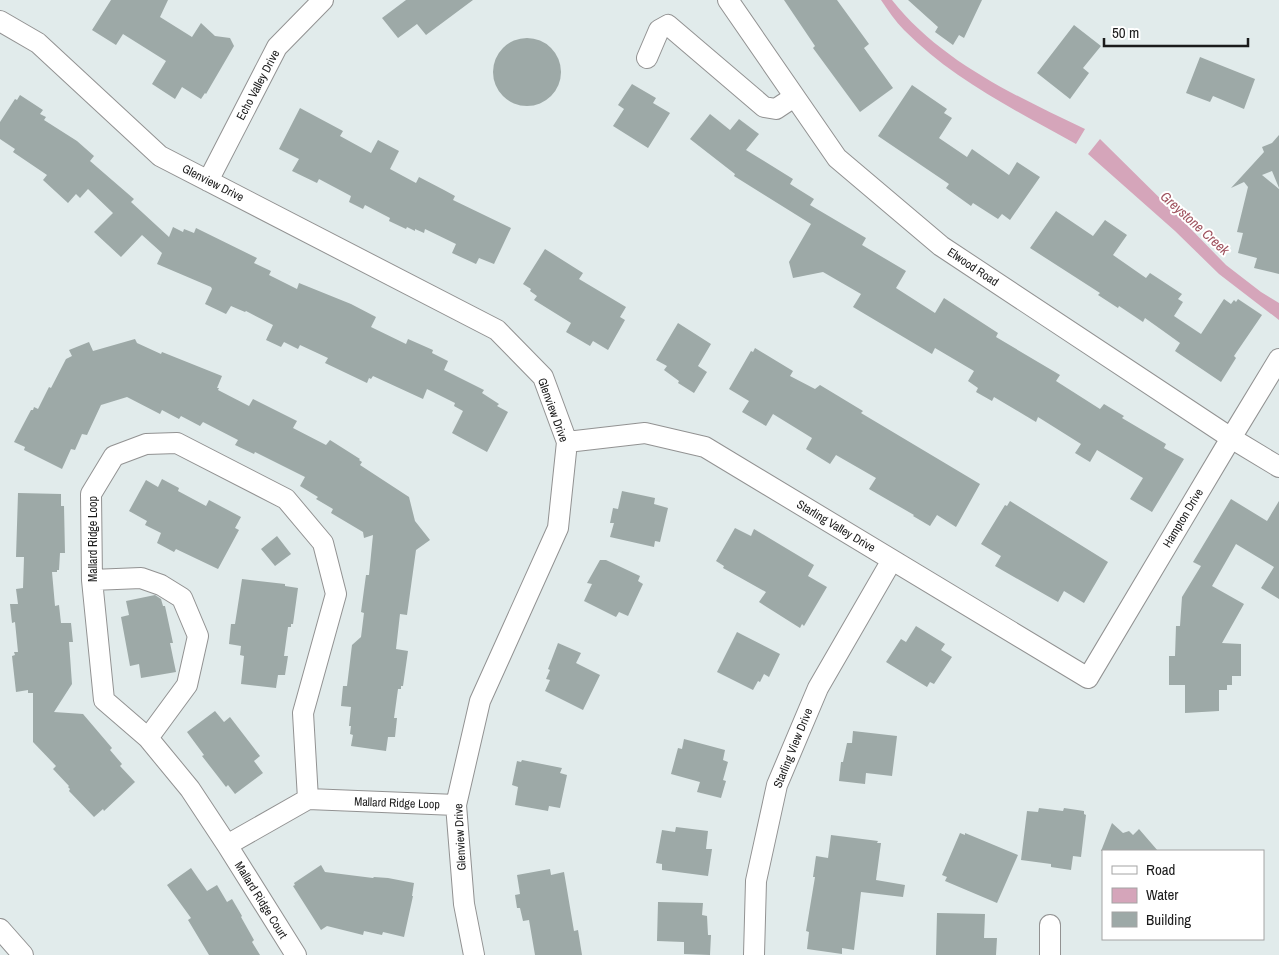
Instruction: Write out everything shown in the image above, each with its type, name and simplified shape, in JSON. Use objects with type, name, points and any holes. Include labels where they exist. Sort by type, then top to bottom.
[{"type":"street","name":"Echo Valley Drive","points":[[208,181],[277,47],[323,0]]},
{"type":"street","name":"Elwood Road","points":[[728,0],[837,158],[941,246],[1279,468]]},
{"type":"street","name":"Glenview Drive","points":[[0,21],[38,43],[160,156],[497,330],[543,377],[567,442],[558,528],[480,701],[456,805],[464,904],[474,955]]},
{"type":"street","points":[[647,58],[659,30],[668,25],[764,107],[776,109],[794,97]]},
{"type":"street","name":"Hampton Drive","points":[[1088,678],[1279,359]]},
{"type":"street","name":"Starling Valley Drive","points":[[567,442],[645,433],[705,447],[1088,678]]},
{"type":"street","name":"Mallard Ridge Loop","points":[[227,845],[190,789],[148,738],[104,700],[92,580],[91,494],[114,456],[146,444],[177,443],[286,499],[323,543],[336,594],[303,713],[308,799],[456,805]]},
{"type":"street","name":"Starling View Drive","points":[[754,955],[756,881],[777,785],[818,688],[892,560]]},
{"type":"street","points":[[92,580],[141,578],[161,585],[182,598],[198,636],[187,685],[148,738]]},
{"type":"street","points":[[227,845],[308,799]]},
{"type":"street","name":"Mallard Ridge Court","points":[[227,845],[296,955]]},
{"type":"street","points":[[1050,925],[1050,955]]},
{"type":"street","points":[[0,929],[23,955]]},
{"type":"water","points":[[881,0],[892,0],[933,42],[981,75],[1033,104],[1085,129],[1076,144],[986,93],[943,64],[904,30]]},
{"type":"water","points":[[1100,139],[1226,265],[1261,292],[1279,303],[1279,320],[1219,274],[1175,231],[1088,154]]},
{"type":"building","points":[[111,0],[168,0],[160,17],[192,37],[201,23],[215,36],[230,38],[234,46],[206,94],[201,99],[182,87],[175,99],[152,84],[166,61],[123,34],[116,45],[92,30]]},
{"type":"building","points":[[406,0],[473,0],[426,35],[417,24],[398,38],[382,18]]},
{"type":"building","points":[[784,0],[837,0],[869,44],[864,48],[893,88],[860,112],[813,48],[815,46]]},
{"type":"building","points":[[908,0],[982,0],[964,38],[959,35],[953,45],[935,32],[938,27]]},
{"type":"building","points":[[1074,25],[1101,46],[1083,68],[1089,73],[1070,99],[1037,73]]},
{"type":"building","points":[[527,38],[540,41],[551,48],[558,59],[561,72],[558,85],[551,96],[540,103],[527,106],[514,103],[503,96],[496,85],[493,72],[496,59],[503,48],[514,41]]},
{"type":"building","points":[[1200,57],[1255,79],[1244,109],[1213,96],[1210,102],[1186,93]]},
{"type":"building","points":[[632,84],[656,98],[653,103],[670,113],[648,148],[613,126],[624,109],[618,105]]},
{"type":"building","points":[[912,85],[947,109],[944,113],[952,118],[939,138],[967,157],[972,149],[1009,175],[1017,162],[1040,177],[1010,220],[1002,214],[998,219],[973,203],[971,206],[946,188],[949,184],[878,136]]},
{"type":"building","points":[[20,95],[43,110],[40,114],[46,117],[44,120],[77,141],[94,156],[90,161],[134,199],[131,202],[169,237],[173,227],[183,232],[184,229],[194,233],[196,228],[257,258],[254,263],[271,271],[269,275],[297,289],[299,283],[351,304],[376,317],[371,327],[406,344],[408,339],[433,350],[432,353],[448,361],[444,370],[484,390],[482,393],[499,404],[497,406],[508,412],[487,452],[452,433],[463,411],[454,406],[455,403],[427,389],[423,399],[373,376],[371,379],[369,378],[367,383],[325,363],[328,358],[300,345],[298,349],[284,342],[281,347],[266,340],[273,325],[246,311],[231,306],[226,314],[205,304],[212,289],[211,287],[157,264],[162,253],[142,235],[121,257],[94,232],[113,213],[88,189],[80,198],[76,194],[68,203],[43,180],[47,175],[13,152],[15,149],[0,139],[0,122],[15,99],[17,100]]},
{"type":"building","points":[[300,108],[343,131],[340,136],[371,153],[378,140],[399,151],[390,169],[416,183],[419,177],[455,196],[453,200],[511,228],[494,264],[479,258],[476,264],[452,253],[456,244],[425,229],[424,233],[407,227],[406,229],[389,221],[390,218],[365,205],[363,209],[349,202],[351,196],[319,179],[317,183],[292,171],[299,159],[279,149]]},
{"type":"building","points":[[710,114],[730,130],[739,119],[759,134],[746,150],[793,179],[790,184],[814,199],[810,205],[866,238],[862,245],[906,271],[896,288],[935,313],[944,298],[998,333],[996,337],[1060,375],[1056,381],[1100,409],[1104,404],[1124,416],[1122,418],[1166,444],[1164,448],[1184,459],[1152,512],[1130,499],[1143,478],[1097,450],[1090,462],[1075,453],[1081,444],[1038,417],[1036,422],[994,397],[992,401],[976,392],[978,388],[968,381],[974,371],[935,348],[932,354],[853,307],[861,294],[823,272],[793,278],[789,262],[811,224],[734,176],[735,174],[690,139]]},
{"type":"building","points":[[1279,135],[1279,188],[1272,171],[1262,175],[1279,189],[1279,274],[1254,268],[1257,258],[1238,253],[1243,233],[1237,232],[1248,187],[1244,182],[1231,188],[1264,152],[1262,147],[1272,143]]},
{"type":"building","points":[[1056,211],[1093,236],[1105,220],[1127,235],[1113,255],[1146,278],[1150,273],[1182,294],[1178,299],[1183,302],[1174,316],[1201,334],[1224,299],[1231,304],[1234,300],[1236,302],[1238,299],[1262,315],[1234,356],[1236,358],[1221,382],[1175,351],[1180,343],[1145,318],[1143,322],[1119,306],[1118,308],[1098,295],[1100,293],[1030,248]]},
{"type":"building","points":[[545,249],[583,273],[579,279],[626,307],[620,317],[625,320],[608,350],[593,341],[590,346],[566,332],[571,323],[534,300],[537,296],[523,284]]},
{"type":"building","points":[[678,323],[711,344],[698,366],[707,372],[694,393],[678,383],[679,381],[664,370],[667,366],[656,360]]},
{"type":"building","points":[[135,339],[137,343],[161,354],[162,352],[222,376],[217,388],[219,388],[218,390],[249,406],[253,399],[297,421],[293,428],[326,445],[330,440],[360,459],[362,462],[360,465],[409,497],[415,521],[430,540],[416,550],[407,615],[400,614],[396,649],[408,651],[403,686],[401,686],[401,689],[398,689],[394,718],[397,718],[395,737],[388,737],[386,751],[351,746],[353,735],[350,734],[351,726],[349,726],[351,707],[341,706],[343,686],[347,686],[352,645],[361,637],[364,613],[361,612],[366,575],[369,575],[373,535],[364,538],[363,532],[331,513],[333,509],[316,499],[318,497],[300,486],[305,477],[255,452],[254,454],[235,445],[238,440],[203,422],[200,426],[181,416],[179,419],[162,410],[160,414],[127,397],[101,405],[87,435],[82,434],[75,450],[71,449],[62,469],[24,450],[25,447],[14,442],[31,410],[34,407],[38,409],[66,359],[72,356],[69,350],[89,342],[93,351]]},
{"type":"building","points":[[755,348],[793,371],[790,376],[815,389],[820,385],[863,411],[861,413],[980,484],[956,527],[937,515],[930,526],[869,489],[876,478],[836,455],[830,464],[806,449],[812,438],[773,414],[766,426],[742,412],[749,401],[729,389],[751,351],[753,352]]},
{"type":"building","points":[[162,479],[179,488],[178,491],[206,506],[209,500],[241,517],[235,528],[239,530],[218,569],[176,549],[174,552],[157,543],[161,533],[145,525],[147,521],[129,511],[146,480],[158,487]]},
{"type":"building","points":[[622,491],[655,498],[654,504],[668,508],[660,542],[655,541],[654,547],[610,537],[614,523],[610,523],[613,508],[618,509]]},
{"type":"building","points":[[18,493],[61,494],[61,506],[64,506],[65,553],[60,553],[59,570],[52,572],[55,606],[59,605],[61,623],[71,623],[73,642],[69,642],[72,684],[54,712],[83,714],[112,748],[110,750],[122,764],[120,766],[135,782],[104,811],[103,809],[94,817],[69,791],[69,786],[53,769],[56,766],[33,742],[33,693],[28,693],[28,690],[16,692],[12,656],[15,655],[14,652],[18,652],[15,622],[12,623],[10,604],[18,604],[16,589],[23,588],[24,557],[16,557]]},
{"type":"building","points":[[1231,499],[1267,521],[1279,501],[1279,599],[1261,588],[1274,567],[1236,544],[1212,586],[1244,604],[1222,643],[1241,644],[1241,676],[1232,676],[1232,685],[1227,685],[1227,690],[1219,690],[1219,711],[1185,713],[1185,685],[1169,685],[1169,656],[1175,656],[1176,626],[1180,626],[1182,597],[1201,566],[1193,562]]},
{"type":"building","points":[[1010,501],[1108,562],[1084,603],[1064,591],[1058,602],[995,566],[1001,556],[981,544],[1005,505],[1007,506]]},
{"type":"building","points":[[735,528],[751,536],[754,529],[814,565],[808,576],[827,587],[804,626],[802,624],[800,628],[759,602],[766,592],[723,568],[724,566],[716,561]]},
{"type":"building","points":[[277,536],[291,554],[275,566],[261,549]]},
{"type":"building","points":[[600,560],[606,560],[640,576],[638,581],[643,584],[628,616],[619,612],[616,617],[584,601],[592,584],[587,583]]},
{"type":"building","points":[[242,579],[285,584],[285,586],[298,588],[293,624],[291,624],[291,627],[288,627],[284,656],[288,656],[285,675],[278,675],[276,688],[241,684],[244,656],[240,655],[241,646],[229,644],[231,624],[235,624]]},
{"type":"building","points":[[155,595],[161,599],[163,606],[165,606],[173,643],[170,643],[176,672],[141,678],[139,664],[130,666],[121,617],[129,615],[126,601]]},
{"type":"building","points":[[916,626],[945,644],[941,650],[952,657],[934,684],[930,682],[927,687],[886,662],[901,639],[906,642]]},
{"type":"building","points":[[737,632],[780,654],[769,677],[764,674],[753,690],[717,672]]},
{"type":"building","points":[[558,643],[581,653],[576,663],[600,675],[583,710],[545,691],[550,680],[546,679],[550,670],[548,669]]},
{"type":"building","points":[[215,711],[224,722],[230,717],[260,756],[254,761],[263,773],[235,794],[228,785],[226,787],[202,756],[204,755],[187,732]]},
{"type":"building","points":[[853,731],[897,736],[892,776],[866,773],[865,784],[839,781],[841,762],[843,762],[847,743],[852,743]]},
{"type":"building","points":[[684,739],[725,750],[723,760],[728,762],[723,780],[726,781],[721,798],[697,792],[700,782],[671,774],[678,748],[682,749]]},
{"type":"building","points":[[522,760],[562,768],[560,773],[567,775],[560,808],[549,806],[548,811],[515,805],[518,787],[512,785],[517,761],[521,762]]},
{"type":"building","points":[[1039,808],[1063,811],[1064,808],[1084,811],[1086,815],[1081,857],[1073,856],[1071,870],[1051,867],[1051,864],[1021,860],[1027,811],[1038,812]]},
{"type":"building","points":[[1112,823],[1123,833],[1129,831],[1133,835],[1139,829],[1157,850],[1102,850]]},
{"type":"building","points":[[676,827],[708,831],[706,849],[712,849],[708,876],[662,870],[662,864],[656,863],[662,830],[675,832]]},
{"type":"building","points":[[960,833],[965,835],[965,833],[1018,855],[997,903],[945,881],[947,877],[942,875]]},
{"type":"building","points":[[831,835],[878,841],[877,843],[881,843],[876,880],[905,885],[903,897],[861,892],[854,950],[842,948],[842,954],[807,949],[809,932],[806,931],[815,877],[813,877],[816,856],[828,858]]},
{"type":"building","points":[[321,865],[325,872],[388,878],[414,883],[404,937],[383,932],[382,935],[364,931],[363,935],[327,926],[321,930],[293,886],[295,885],[294,883]]},
{"type":"building","points":[[191,868],[207,891],[217,885],[227,902],[232,899],[260,955],[209,955],[188,920],[191,918],[167,885]]},
{"type":"building","points":[[550,869],[551,875],[564,872],[574,931],[578,930],[582,955],[535,955],[529,920],[523,921],[520,908],[517,908],[515,895],[520,894],[517,875]]},
{"type":"building","points":[[658,902],[703,903],[702,915],[707,916],[708,935],[711,935],[710,955],[684,954],[684,942],[657,941]]},
{"type":"building","points":[[937,913],[985,914],[984,938],[997,938],[996,955],[936,955]]},
{"type":"water label","name":"Greystone Creek","points":[[1195,223]]}]
